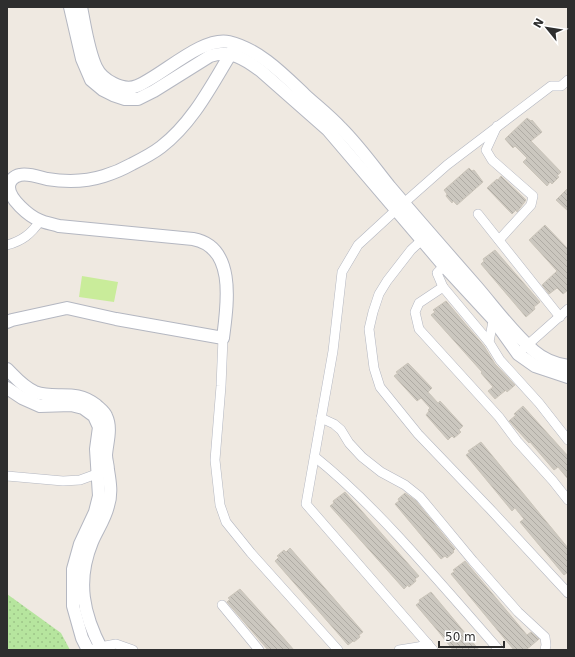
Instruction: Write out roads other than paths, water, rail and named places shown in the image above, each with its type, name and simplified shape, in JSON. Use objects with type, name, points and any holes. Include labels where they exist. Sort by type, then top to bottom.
[{"type":"street","points":[[70,7],[82,59],[91,80],[103,90],[125,99],[138,99],[154,91],[210,56],[233,49],[246,48],[280,72],[342,128],[400,207],[495,315],[518,354],[535,366],[568,377]]},
{"type":"street","points":[[81,7],[92,58],[97,69],[109,82],[122,87],[136,87],[199,49],[213,43],[228,42],[233,49]]},
{"type":"street","points":[[233,49],[201,102],[180,129],[160,148],[113,174],[95,179],[80,181],[54,180],[21,174],[9,179],[10,192],[27,213],[40,221],[59,226],[193,239],[210,247],[219,256],[226,278],[227,309],[215,460],[220,505],[226,522],[261,564],[338,650]]},
{"type":"street","points":[[431,647],[306,504],[333,351],[342,272],[358,245],[447,164],[497,125],[551,86],[565,83],[568,93]]},
{"type":"street","points":[[497,125],[486,150],[492,160],[533,196],[531,205],[499,240]]},
{"type":"street","points":[[478,214],[560,317]]},
{"type":"street","points":[[7,245],[16,243],[31,233],[40,221]]},
{"type":"street","points":[[426,237],[444,266],[527,345],[535,352],[557,364],[568,366]]},
{"type":"street","points":[[426,237],[411,250],[378,294],[369,329],[374,368],[380,387],[418,434],[568,593]]},
{"type":"street","points":[[444,266],[437,272],[443,287],[489,342],[500,360],[539,403],[568,440]]},
{"type":"street","points":[[443,287],[419,303],[415,312],[419,329],[499,417],[517,441],[568,500]]},
{"type":"street","points":[[7,322],[67,308],[116,319],[224,338]]},
{"type":"street","points":[[518,354],[568,309]]},
{"type":"street","points":[[489,342],[495,315]]},
{"type":"street","points":[[7,369],[23,386],[36,393],[88,398],[106,415],[109,429],[103,471]]},
{"type":"street","points":[[7,388],[22,398],[40,406],[70,405],[83,408],[94,416],[99,427],[96,449],[110,494],[108,506],[88,555],[84,572],[82,595],[95,649],[116,644],[133,650]]},
{"type":"street","points":[[321,418],[334,424],[341,430],[349,443],[362,457],[382,472],[405,485],[420,497],[518,612],[546,637],[545,650]]},
{"type":"street","points":[[315,457],[335,473],[369,505],[442,584],[499,650]]},
{"type":"street","points":[[7,476],[63,481],[80,480],[103,471]]},
{"type":"street","points":[[222,605],[259,650]]},
{"type":"street","points":[[399,650],[418,647],[431,647]]}]
